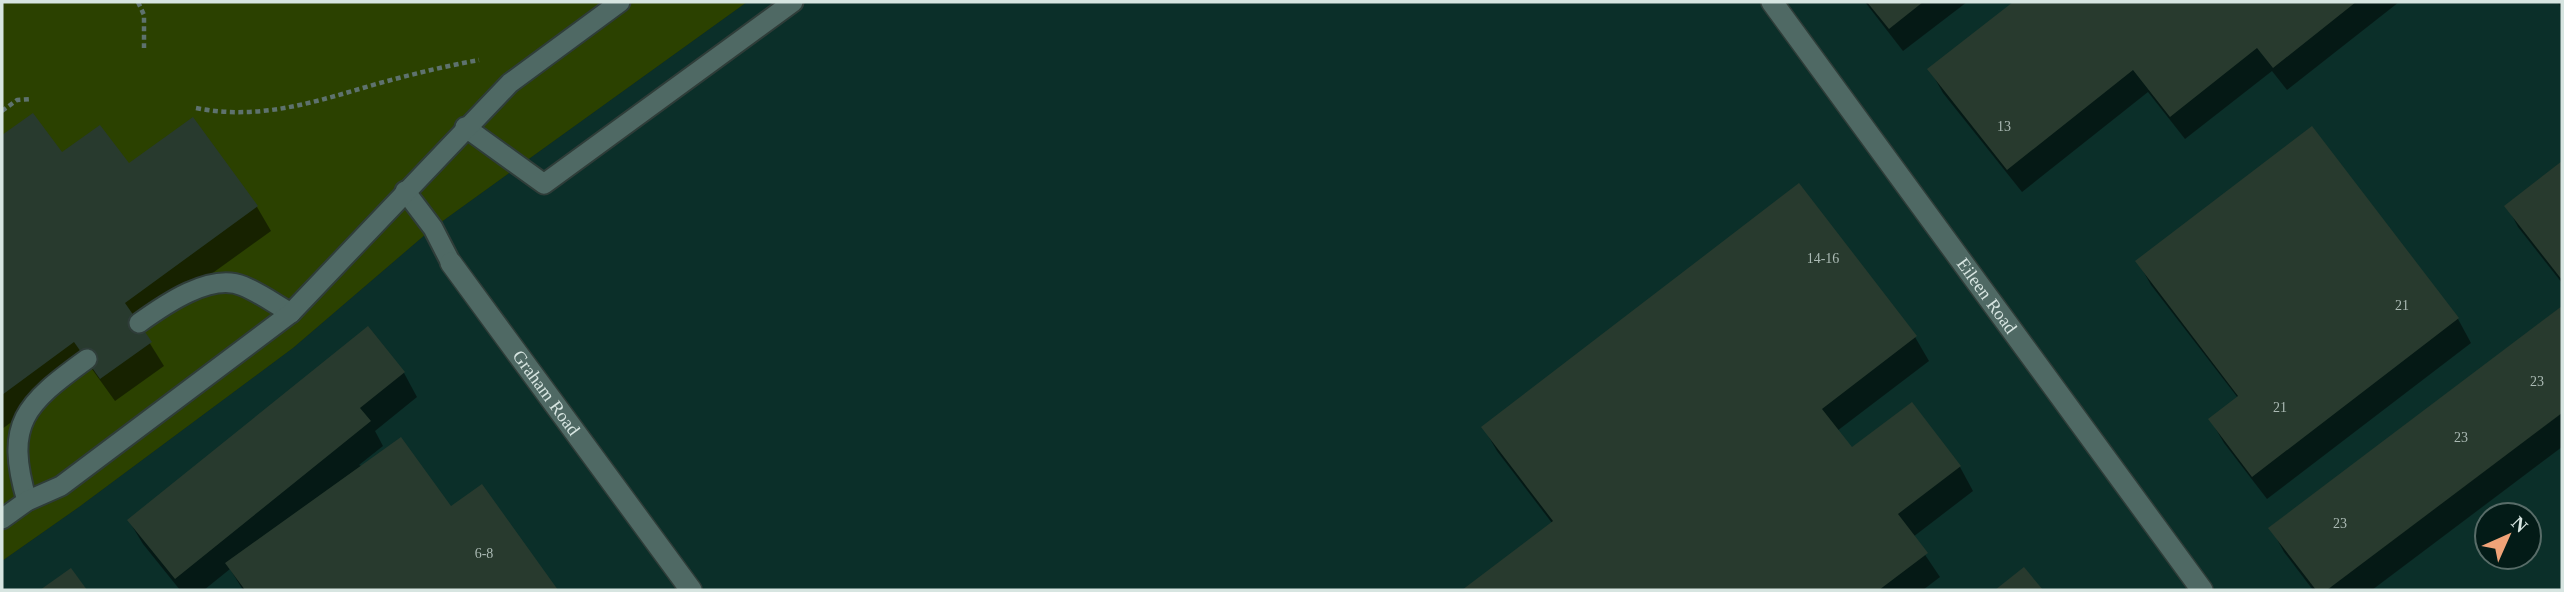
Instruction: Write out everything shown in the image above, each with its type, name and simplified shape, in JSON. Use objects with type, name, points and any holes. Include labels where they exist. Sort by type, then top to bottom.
[{"type":"street","name":"Eileen Road","points":[[1772,2],[2202,590]]},
{"type":"street","name":"Graham Road","points":[[451,262],[691,590]]},
{"type":"lane","points":[[2,519],[27,501],[61,486],[291,313],[348,256],[465,127],[510,83],[620,2]]},
{"type":"lane","points":[[465,127],[544,184],[793,2]]},
{"type":"lane","name":"Graham Road","points":[[405,191],[433,228],[451,262]]},
{"type":"lane","points":[[139,323],[191,291],[214,284],[241,284],[291,313]]},
{"type":"lane","points":[[27,501],[18,470],[17,447],[23,417],[50,386],[86,359]]},
{"type":"path","points":[[138,2],[144,15],[144,48]]},
{"type":"path","points":[[196,108],[225,114],[268,112],[426,70],[479,60]]},
{"type":"path","points":[[2,111],[16,100],[32,99]]},
{"type":"shaded area","points":[[747,2],[2557,2],[2562,9],[2562,590],[2,590],[2,561],[293,348],[433,228]]},
{"type":"green space","points":[[2,2],[747,2],[433,228],[293,348],[2,561]]},
{"type":"building","points":[[1867,2],[1923,2],[1889,29]]},
{"type":"building","points":[[2013,2],[2356,2],[2273,68],[2257,48],[2170,117],[2133,70],[2007,170],[1927,69]]},
{"type":"building","points":[[33,113],[62,152],[100,125],[129,163],[193,117],[258,206],[125,303],[152,342],[100,379],[74,342],[2,395],[2,135]]},
{"type":"building","points":[[2312,126],[2459,318],[2252,477],[2208,419],[2238,396],[2135,261]]},
{"type":"building","points":[[2562,161],[2562,280],[2504,206]]},
{"type":"building","points":[[1799,183],[1917,336],[1822,409],[1852,447],[1912,402],[1961,466],[1898,514],[1928,553],[1879,590],[1462,590],[1553,521],[1481,427]]},
{"type":"building","points":[[2562,306],[2562,413],[2327,590],[2316,590],[2268,528]]},
{"type":"building","points":[[368,326],[405,372],[360,408],[371,421],[175,579],[127,520]]},
{"type":"building","points":[[401,437],[451,506],[482,484],[558,590],[245,590],[225,563]]},
{"type":"building","points":[[2024,567],[2043,590],[1995,590]]},
{"type":"building","points":[[71,568],[87,590],[40,590]]}]
